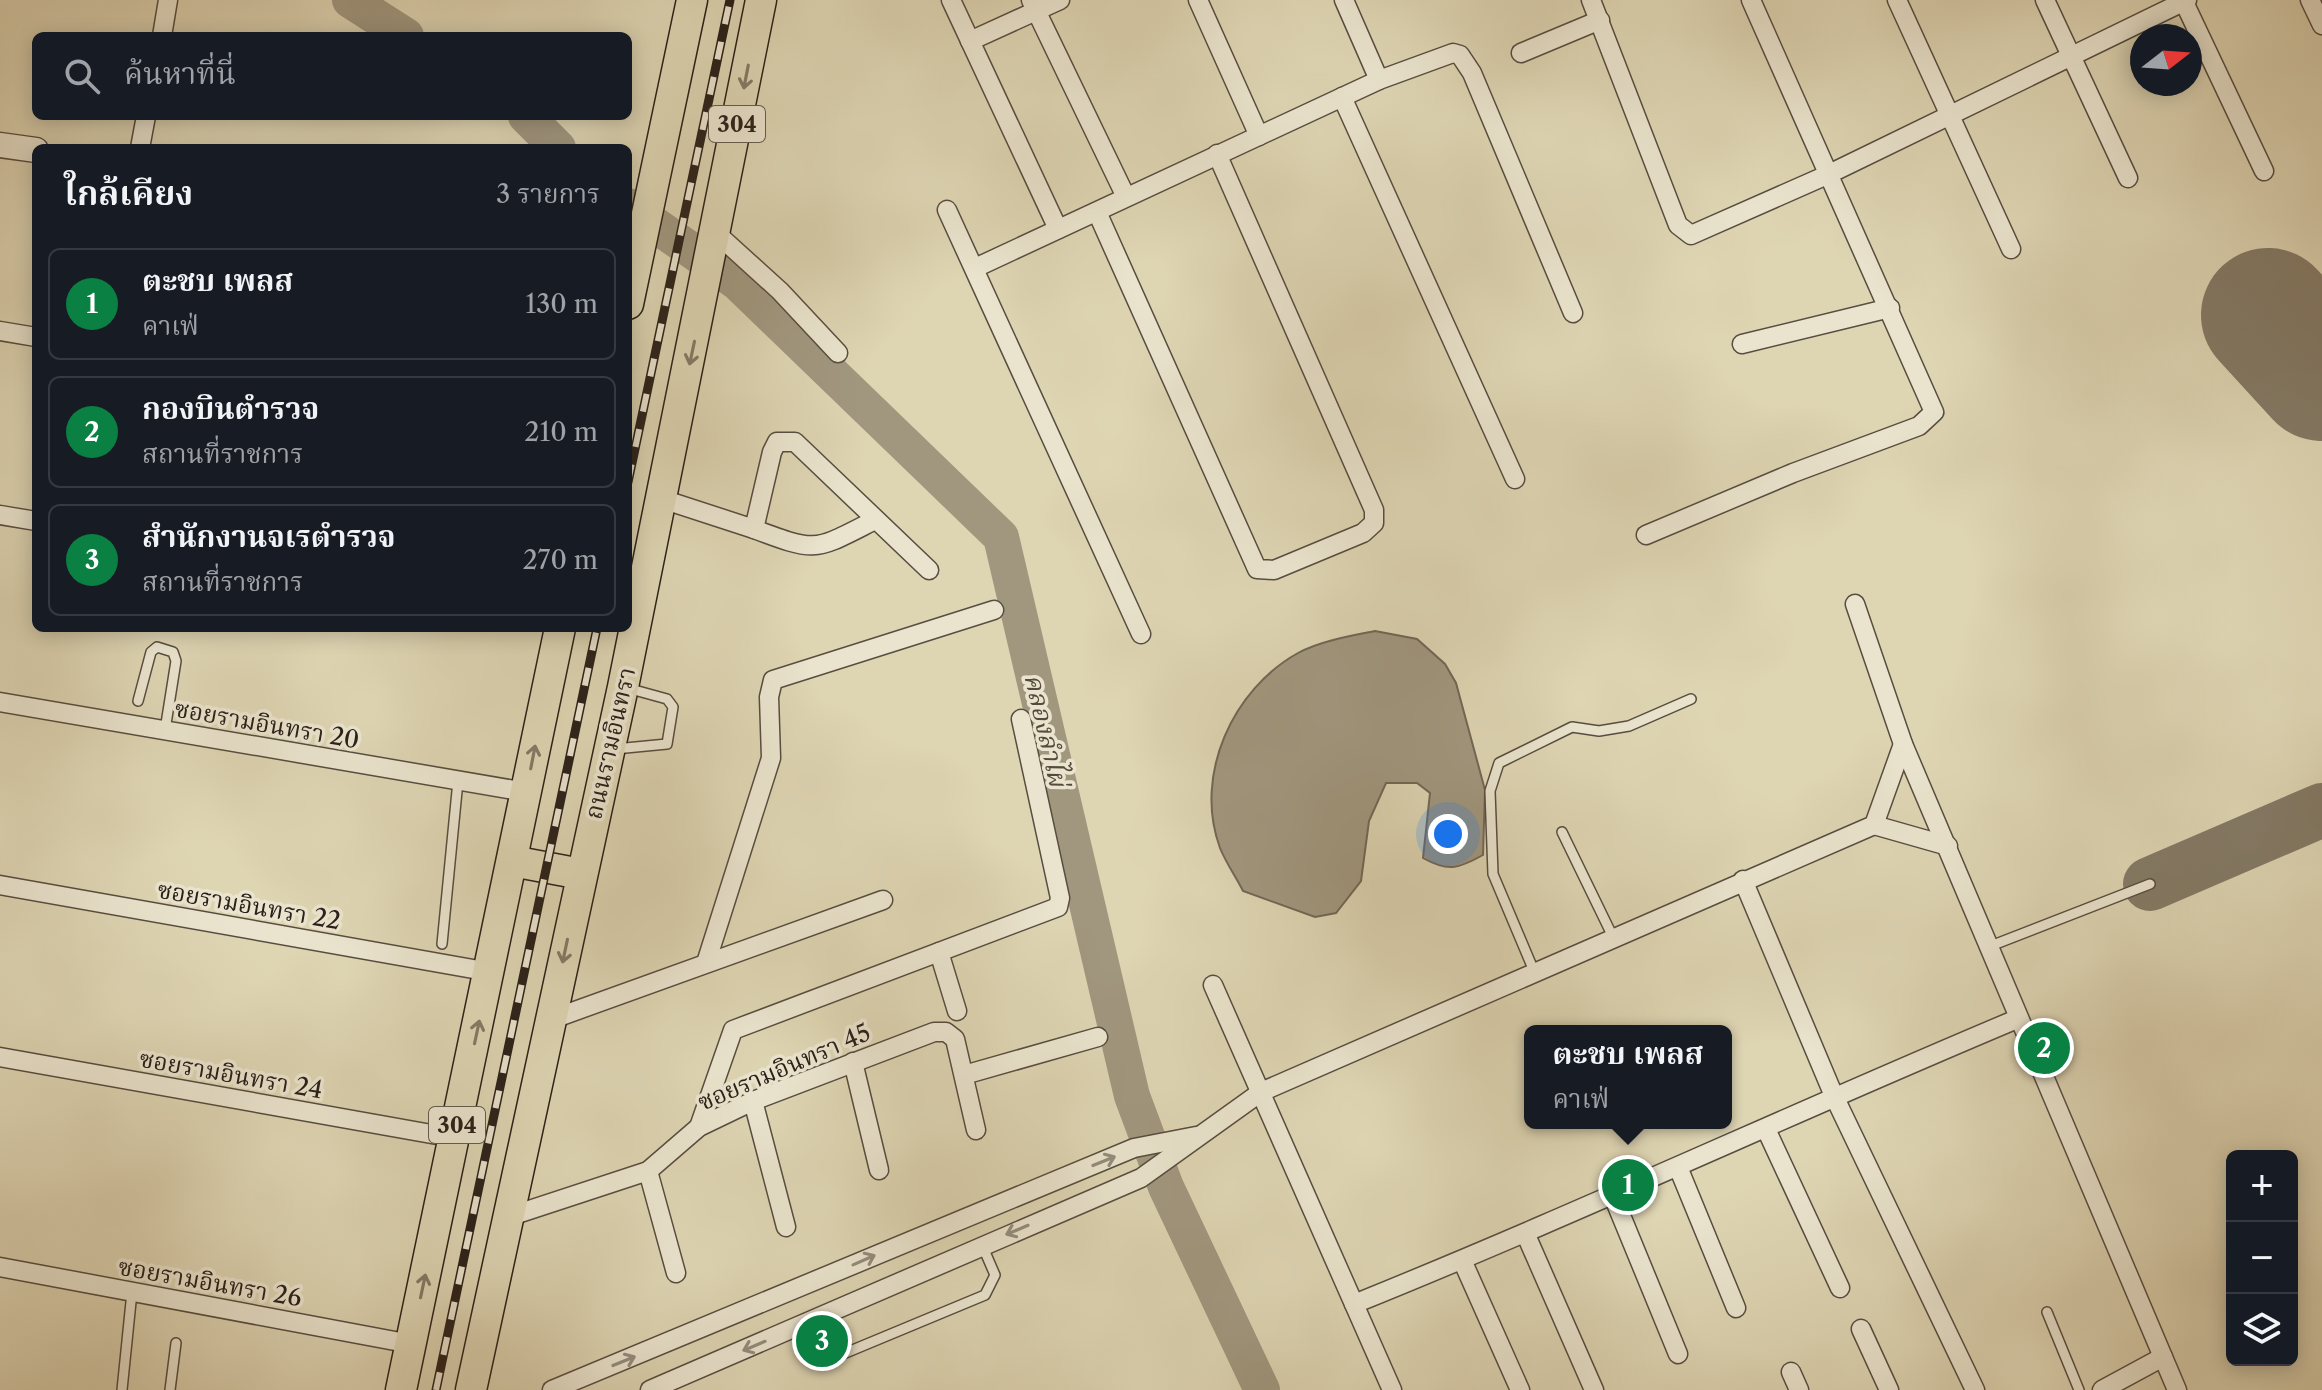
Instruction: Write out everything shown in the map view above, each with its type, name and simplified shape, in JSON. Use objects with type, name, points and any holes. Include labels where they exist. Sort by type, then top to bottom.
[{"type":"main road","points":[[632,276],[692,0]]},
{"type":"main road","name":"ถนนรามอินทรา","points":[[477,1388],[508,1217],[623,687],[761,0]]},
{"type":"main road","name":"304","points":[[401,1390],[559,632]]},
{"type":"main road","points":[[512,861],[581,874]]},
{"type":"street","points":[[163,32],[168,0]]},
{"type":"street","points":[[951,0],[1058,229]]},
{"type":"street","points":[[970,41],[1034,6],[1060,0]]},
{"type":"street","points":[[1198,0],[1259,136]]},
{"type":"street","points":[[1344,0],[1379,80]]},
{"type":"street","points":[[1591,0],[1678,225],[1684,233],[1700,234],[2184,1],[2264,171]]},
{"type":"street","points":[[1646,535],[1929,419],[1934,412],[1751,0]]},
{"type":"street","points":[[1897,0],[2011,249]]},
{"type":"street","points":[[2045,0],[2128,178]]},
{"type":"street","points":[[2310,0],[2322,25]]},
{"type":"street","points":[[1034,6],[1126,197]]},
{"type":"street","points":[[1521,53],[1600,20]]},
{"type":"street","points":[[975,268],[1379,80],[1453,53],[1466,62],[1573,313]]},
{"type":"street","points":[[1342,97],[1515,479]]},
{"type":"street","points":[[141,144],[145,120]]},
{"type":"street","points":[[0,145],[32,149]]},
{"type":"street","points":[[1097,212],[1257,569],[1274,570],[1363,533],[1374,523],[1374,510],[1217,154]]},
{"type":"street","points":[[947,210],[1141,634]]},
{"type":"street","points":[[712,252],[780,291],[838,353]]},
{"type":"street","points":[[1742,344],[1890,308]]},
{"type":"street","points":[[0,331],[32,336]]},
{"type":"street","points":[[754,529],[772,452],[777,442],[795,442],[929,570]]},
{"type":"street","points":[[662,499],[803,547],[815,547],[875,520]]},
{"type":"street","points":[[0,515],[32,520]]},
{"type":"street","points":[[1855,604],[1903,744],[1948,846],[2017,1019],[2177,1390]]},
{"type":"street","points":[[706,963],[771,758],[769,697],[773,680],[994,610]]},
{"type":"street","name":"ซอยรามอินทรา 20","points":[[0,702],[526,792]]},
{"type":"street","points":[[699,1127],[733,1030],[1058,907],[1060,898],[1021,719]]},
{"type":"street","points":[[1874,825],[1903,744]]},
{"type":"street","points":[[650,1390],[1141,1178],[1261,1092],[1874,825],[1948,846]]},
{"type":"street","points":[[1743,880],[1834,1096],[1975,1390]]},
{"type":"street","name":"ซอยรามอินทรา 22","points":[[0,885],[490,972]]},
{"type":"street","points":[[550,1020],[883,900]]},
{"type":"street","points":[[939,952],[957,1011]]},
{"type":"street","points":[[1213,985],[1392,1390]]},
{"type":"street","points":[[1354,1304],[1526,1235],[1834,1096],[2017,1019]]},
{"type":"street","name":"ซอยรามอินทรา 45","points":[[508,1217],[648,1171],[699,1127],[753,1101],[934,1032],[946,1032],[955,1039],[976,1130]]},
{"type":"street","points":[[964,1075],[1098,1037]]},
{"type":"street","name":"ซอยรามอินทรา 24","points":[[0,1057],[454,1138]]},
{"type":"street","points":[[853,1062],[879,1170]]},
{"type":"street","points":[[753,1101],[786,1227]]},
{"type":"street","points":[[1766,1129],[1840,1288]]},
{"type":"street","points":[[552,1390],[1134,1148],[1202,1135]]},
{"type":"street","points":[[1678,1167],[1736,1308]]},
{"type":"street","points":[[648,1171],[676,1273]]},
{"type":"street","points":[[1613,1196],[1678,1354]]},
{"type":"street","points":[[1526,1235],[1594,1390]]},
{"type":"street","points":[[1462,1260],[1520,1390]]},
{"type":"street","name":"ซอยรามอินทรา 26","points":[[0,1267],[411,1344]]},
{"type":"street","points":[[1861,1329],[1889,1390]]},
{"type":"street","points":[[2102,1390],[2163,1357]]},
{"type":"street","points":[[1791,1372],[1799,1390]]},
{"type":"lane","points":[[138,701],[151,652],[157,647],[173,652],[176,661],[165,730]]},
{"type":"lane","points":[[608,750],[667,744],[673,707],[667,699],[623,687]]},
{"type":"lane","points":[[1534,971],[1493,874],[1490,791],[1499,763],[1572,727],[1599,731],[1629,726],[1691,699]]},
{"type":"lane","points":[[442,944],[458,781]]},
{"type":"lane","points":[[1562,832],[1613,937]]},
{"type":"lane","points":[[1988,947],[2150,884]]},
{"type":"lane","points":[[843,1354],[985,1295],[995,1275],[982,1245]]},
{"type":"lane","points":[[122,1390],[132,1292]]},
{"type":"lane","points":[[2047,1312],[2079,1390]]},
{"type":"lane","points":[[170,1390],[176,1343]]},
{"type":"shaded area","points":[[1375,631],[1417,639],[1445,664],[1456,683],[1485,790],[1483,855],[1453,867],[1423,858],[1430,793],[1417,783],[1386,783],[1369,821],[1361,881],[1336,913],[1315,917],[1243,891],[1220,848],[1213,820],[1212,792],[1216,764],[1224,737],[1238,711],[1255,688],[1275,669],[1316,645]]},
{"type":"waterway","name":"คลองลำไผ่","points":[[350,0],[400,32]]},
{"type":"waterway","name":"คลองลำไผ่","points":[[530,120],[554,144]]},
{"type":"waterway","name":"คลองลำไผ่","points":[[632,209],[738,283],[1001,537],[1132,1096],[1166,1187],[1262,1390]]},
{"type":"taxiway","points":[[2150,884],[2322,810]]},
{"type":"runway","points":[[2268,315],[2322,374]]},
{"type":"railway","points":[[632,463],[730,0]]},
{"type":"railway","points":[[436,1390],[596,632]]},
{"type":"place","name":"กองบินตำรวจ","points":[[2044,1048]]},
{"type":"place","name":"ตะชบ เพลส","points":[[1628,1185]]},
{"type":"place","name":"สำนักงานจเรตำรวจ","points":[[822,1341]]}]
